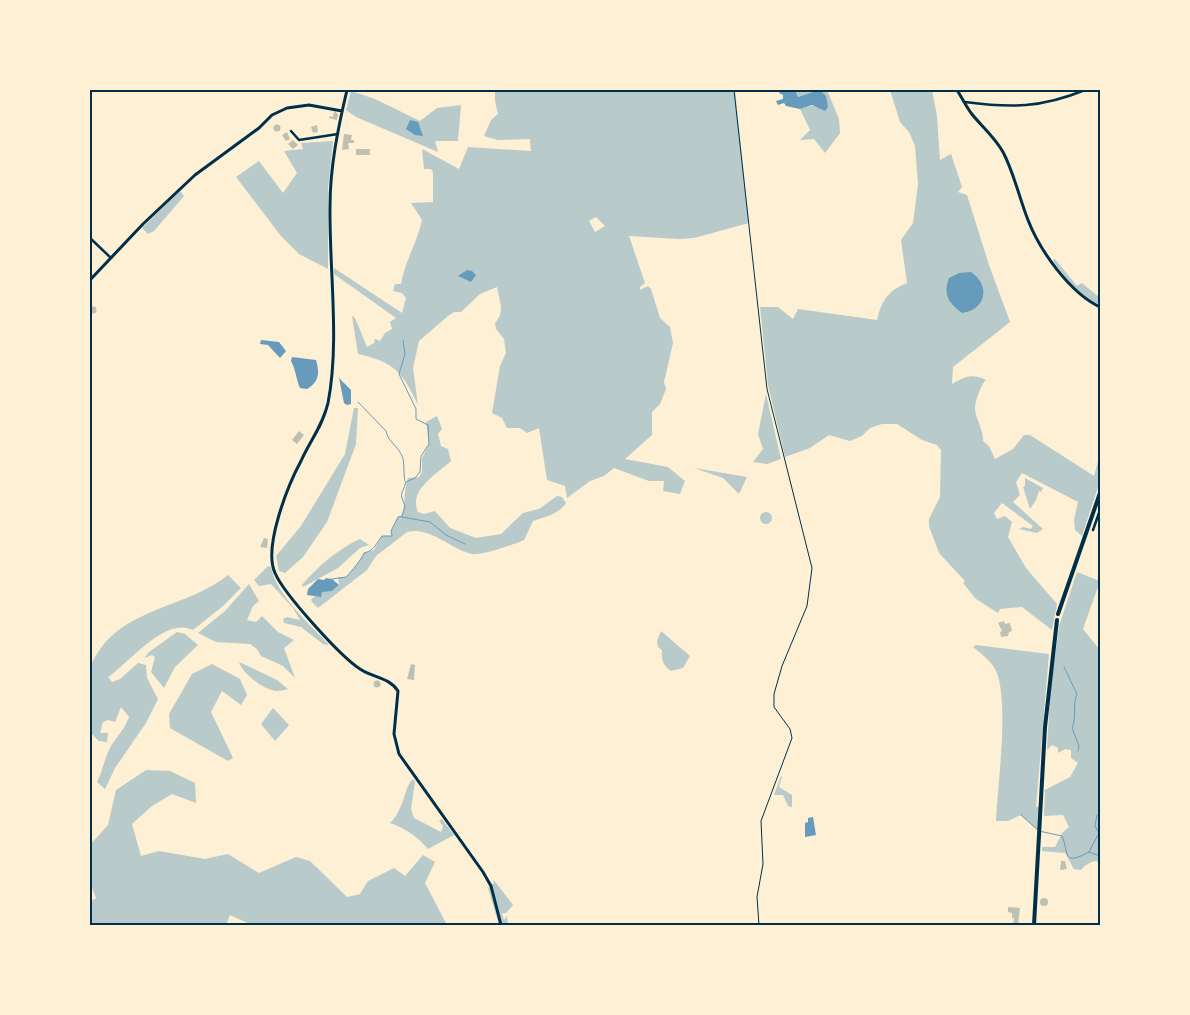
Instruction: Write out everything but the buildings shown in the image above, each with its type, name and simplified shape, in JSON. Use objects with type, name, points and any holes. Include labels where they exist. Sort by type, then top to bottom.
[{"type":"main road","points":[[1058,614],[1100,493]]},
{"type":"main road","points":[[1034,925],[1045,727],[1057,620]]},
{"type":"street","points":[[348,90],[338,134],[330,205],[332,355],[328,402],[318,431],[301,459],[287,492],[277,527],[272,564],[275,574],[286,591],[344,656],[367,674],[391,682],[398,690],[394,734],[395,746],[487,879],[491,886],[501,925]]},
{"type":"street","points":[[957,90],[1001,148],[1013,174],[1027,219],[1046,254],[1082,298],[1100,307]]},
{"type":"street","points":[[964,101],[996,106],[1026,106],[1058,101],[1085,90]]},
{"type":"street","points":[[90,280],[143,224],[195,174],[258,128],[272,115],[288,108],[308,105],[342,112]]},
{"type":"street","points":[[292,131],[300,140],[338,134]]},
{"type":"street","points":[[90,238],[111,258]]},
{"type":"street","points":[[1093,530],[1100,510]]},
{"type":"path","points":[[734,90],[767,388],[811,554],[812,568],[808,606],[782,666],[774,694],[774,707],[790,729],[790,741],[761,821],[764,864],[757,897],[759,925]]},
{"type":"shaded area","points":[[495,90],[735,90],[749,223],[694,238],[629,236],[645,283],[640,287],[640,290],[648,286],[651,289],[660,318],[670,327],[673,343],[664,382],[666,389],[660,404],[652,412],[652,435],[625,459],[668,467],[685,481],[680,494],[663,491],[664,481],[649,481],[614,468],[604,476],[590,481],[567,498],[565,486],[547,480],[539,428],[527,433],[520,428],[507,428],[502,418],[492,413],[500,366],[506,353],[504,339],[496,329],[495,323],[501,310],[497,287],[480,294],[461,312],[454,312],[448,316],[419,341],[413,368],[418,405],[408,385],[396,370],[381,361],[358,354],[352,316],[355,318],[367,347],[374,343],[375,339],[380,341],[385,333],[392,329],[390,322],[396,318],[334,274],[334,268],[402,313],[406,298],[402,293],[393,291],[395,284],[401,284],[422,220],[411,203],[433,202],[433,172],[431,169],[424,169],[422,149],[459,169],[468,147],[531,151],[530,139],[498,140],[484,136],[491,120],[498,114]],"holes":[[[596,217],[605,226],[595,232],[589,221]]]},
{"type":"shaded area","points":[[795,90],[827,90],[839,119],[840,133],[825,153],[814,139],[800,140],[810,130],[800,109],[812,106],[823,110],[822,92],[813,92],[798,97]]},
{"type":"shaded area","points":[[890,90],[932,90],[937,116],[940,160],[951,154],[962,187],[958,192],[967,195],[989,265],[1010,322],[953,367],[952,384],[972,376],[986,380],[980,390],[975,407],[983,441],[989,446],[995,459],[1013,449],[1024,435],[1030,435],[1094,476],[1100,454],[1100,481],[1082,536],[1075,530],[1074,520],[1078,502],[1022,473],[1016,482],[1020,495],[1013,502],[1043,529],[1037,533],[1019,529],[1023,527],[1031,529],[1033,526],[1002,503],[994,513],[997,519],[1005,516],[1012,522],[1008,537],[1026,568],[1057,604],[1052,630],[1022,607],[1000,609],[998,613],[976,599],[963,583],[965,581],[939,553],[929,526],[929,519],[940,497],[941,450],[937,445],[922,440],[897,424],[882,424],[870,428],[862,436],[850,441],[829,435],[810,448],[785,457],[768,385],[760,307],[778,307],[793,319],[798,309],[877,320],[881,307],[890,293],[907,283],[901,240],[913,223],[918,184],[915,146],[909,132],[900,122]]},
{"type":"shaded area","points":[[351,91],[375,99],[420,121],[437,108],[461,105],[458,141],[435,141],[438,152],[356,117],[346,110]]},
{"type":"shaded area","points":[[333,141],[328,189],[328,269],[299,254],[281,236],[236,177],[259,161],[283,193],[297,173],[284,151],[303,149],[301,143]]},
{"type":"shaded area","points":[[180,191],[184,196],[154,231],[148,234],[142,228]]},
{"type":"shaded area","points":[[1055,259],[1077,286],[1082,283],[1100,298],[1100,304],[1079,293],[1053,261]]},
{"type":"shaded area","points":[[766,394],[781,459],[767,464],[753,462],[763,449],[758,434]]},
{"type":"shaded area","points":[[354,408],[358,408],[356,444],[327,522],[303,557],[285,573],[279,571],[276,556],[301,526],[345,454]]},
{"type":"shaded area","points":[[437,416],[442,429],[438,434],[441,446],[448,449],[451,461],[420,490],[416,504],[418,512],[424,514],[435,511],[450,528],[476,538],[501,534],[523,513],[539,509],[557,496],[562,497],[566,503],[556,512],[533,521],[524,540],[483,553],[472,554],[424,532],[407,532],[376,556],[367,570],[318,608],[311,599],[324,591],[332,591],[339,585],[338,577],[346,577],[364,553],[374,550],[382,536],[392,536],[391,531],[398,517],[402,516],[408,478],[419,477],[422,472],[422,458],[429,444],[426,422]]},
{"type":"shaded area","points":[[694,468],[747,477],[739,494],[723,478]]},
{"type":"shaded area","points":[[1025,478],[1043,488],[1041,492],[1039,491],[1030,509],[1023,487],[1025,486]]},
{"type":"shaded area","points":[[768,512],[771,513],[771,523],[764,524],[761,523],[760,516],[761,513]]},
{"type":"shaded area","points":[[360,539],[369,545],[360,548],[338,568],[303,587],[302,585],[308,578],[328,559]]},
{"type":"shaded area","points":[[268,566],[271,567],[274,578],[287,598],[329,645],[323,644],[301,627],[284,623],[283,619],[287,617],[300,620],[293,608],[271,584],[259,586],[254,580]]},
{"type":"shaded area","points":[[1077,572],[1100,581],[1083,629],[1100,650],[1100,863],[1095,861],[1087,864],[1081,870],[1074,869],[1065,853],[1042,851],[1042,847],[1055,847],[1062,833],[1069,827],[1063,815],[1044,816],[1045,790],[1070,777],[1078,763],[1071,758],[1071,750],[1065,749],[1058,753],[1058,748],[1052,745],[1047,750],[1050,695],[1059,626]]},
{"type":"shaded area","points":[[228,575],[241,588],[223,606],[193,630],[182,627],[171,629],[160,635],[108,677],[112,682],[120,679],[138,663],[146,665],[147,678],[158,699],[146,723],[115,768],[105,789],[97,782],[106,756],[129,717],[121,707],[115,722],[108,720],[103,722],[100,733],[108,733],[107,742],[99,741],[90,732],[89,673],[101,648],[115,633],[132,621],[210,587]]},
{"type":"shaded area","points":[[249,584],[259,601],[253,606],[247,620],[256,622],[262,616],[278,632],[294,640],[284,648],[295,678],[283,666],[261,656],[257,649],[250,644],[216,642],[198,633],[225,611]]},
{"type":"shaded area","points":[[661,631],[690,656],[683,668],[671,671],[664,665],[662,650],[658,647],[657,641]]},
{"type":"shaded area","points":[[177,632],[185,634],[198,645],[175,667],[164,688],[151,672],[155,657],[152,655],[144,658],[149,652]]},
{"type":"shaded area","points":[[976,645],[1049,654],[1036,807],[1041,806],[1039,831],[1021,815],[1008,821],[996,821],[1002,727],[1001,691],[994,667],[973,647]]},
{"type":"shaded area","points":[[239,662],[277,680],[288,689],[276,691],[265,687],[249,676]]},
{"type":"shaded area","points":[[212,664],[240,679],[247,695],[241,705],[222,691],[211,712],[233,758],[228,761],[170,728],[169,714],[192,674]]},
{"type":"shaded area","points":[[273,708],[289,725],[275,741],[261,724]]},
{"type":"shaded area","points":[[146,770],[170,771],[195,783],[196,803],[172,794],[152,806],[132,824],[141,856],[159,851],[205,859],[228,854],[259,873],[296,857],[310,861],[347,897],[360,894],[368,881],[394,868],[405,876],[423,855],[435,862],[425,883],[447,925],[252,925],[230,915],[226,925],[90,925],[90,902],[96,898],[90,883],[90,845],[108,825],[116,790]]},
{"type":"shaded area","points":[[781,776],[779,787],[792,795],[792,807],[788,806],[783,795],[774,795]]},
{"type":"shaded area","points":[[413,779],[415,782],[411,809],[414,818],[441,832],[443,826],[439,821],[442,819],[454,835],[428,849],[411,833],[390,823],[399,811],[410,782]]},
{"type":"shaded area","points":[[493,879],[513,905],[506,913],[502,913],[504,920],[507,916],[508,925],[499,925],[488,888],[494,883]]},
{"type":"water","points":[[781,90],[795,90],[798,97],[813,92],[822,92],[826,96],[828,107],[825,111],[812,105],[800,109],[786,106],[784,103],[778,105],[776,101],[783,99],[783,95],[779,93]]},
{"type":"water","points":[[410,120],[418,122],[423,136],[415,135],[406,129]]},
{"type":"water","points":[[467,270],[472,271],[476,275],[471,282],[458,276]]},
{"type":"water","points":[[971,272],[981,283],[983,296],[981,302],[976,307],[962,313],[950,302],[947,294],[947,284],[949,278],[959,273]]},
{"type":"water","points":[[261,340],[279,342],[286,351],[280,358],[268,345],[260,344]]},
{"type":"water","points":[[292,357],[316,360],[317,377],[314,383],[307,389],[300,388],[291,361]]},
{"type":"water","points":[[339,378],[351,390],[351,404],[347,405],[344,403]]},
{"type":"water","points":[[326,578],[332,579],[339,585],[332,591],[322,592],[321,597],[307,595],[308,589],[318,579],[324,580]]},
{"type":"water","points":[[813,817],[816,835],[805,837],[805,823],[808,822],[808,818]]},
{"type":"waterway","points":[[332,579],[346,577],[364,553],[373,549],[382,536],[392,536],[391,531],[398,517],[402,516],[405,506],[402,492],[406,482],[415,478],[420,472],[421,456],[429,444],[428,425],[416,419],[416,409],[399,374],[405,354],[403,340]]},
{"type":"waterway","points":[[358,402],[386,431],[403,458],[405,481]]},
{"type":"waterway","points":[[402,517],[430,522],[446,535],[465,544]]},
{"type":"waterway","points":[[1064,667],[1077,694],[1072,728],[1079,746],[1078,751]]},
{"type":"waterway","points":[[1021,815],[1039,831],[1062,836],[1066,852],[1070,858],[1089,852],[1100,856]]},
{"type":"waterway","points":[[1089,852],[1099,833],[1095,826],[1097,815]]}]
